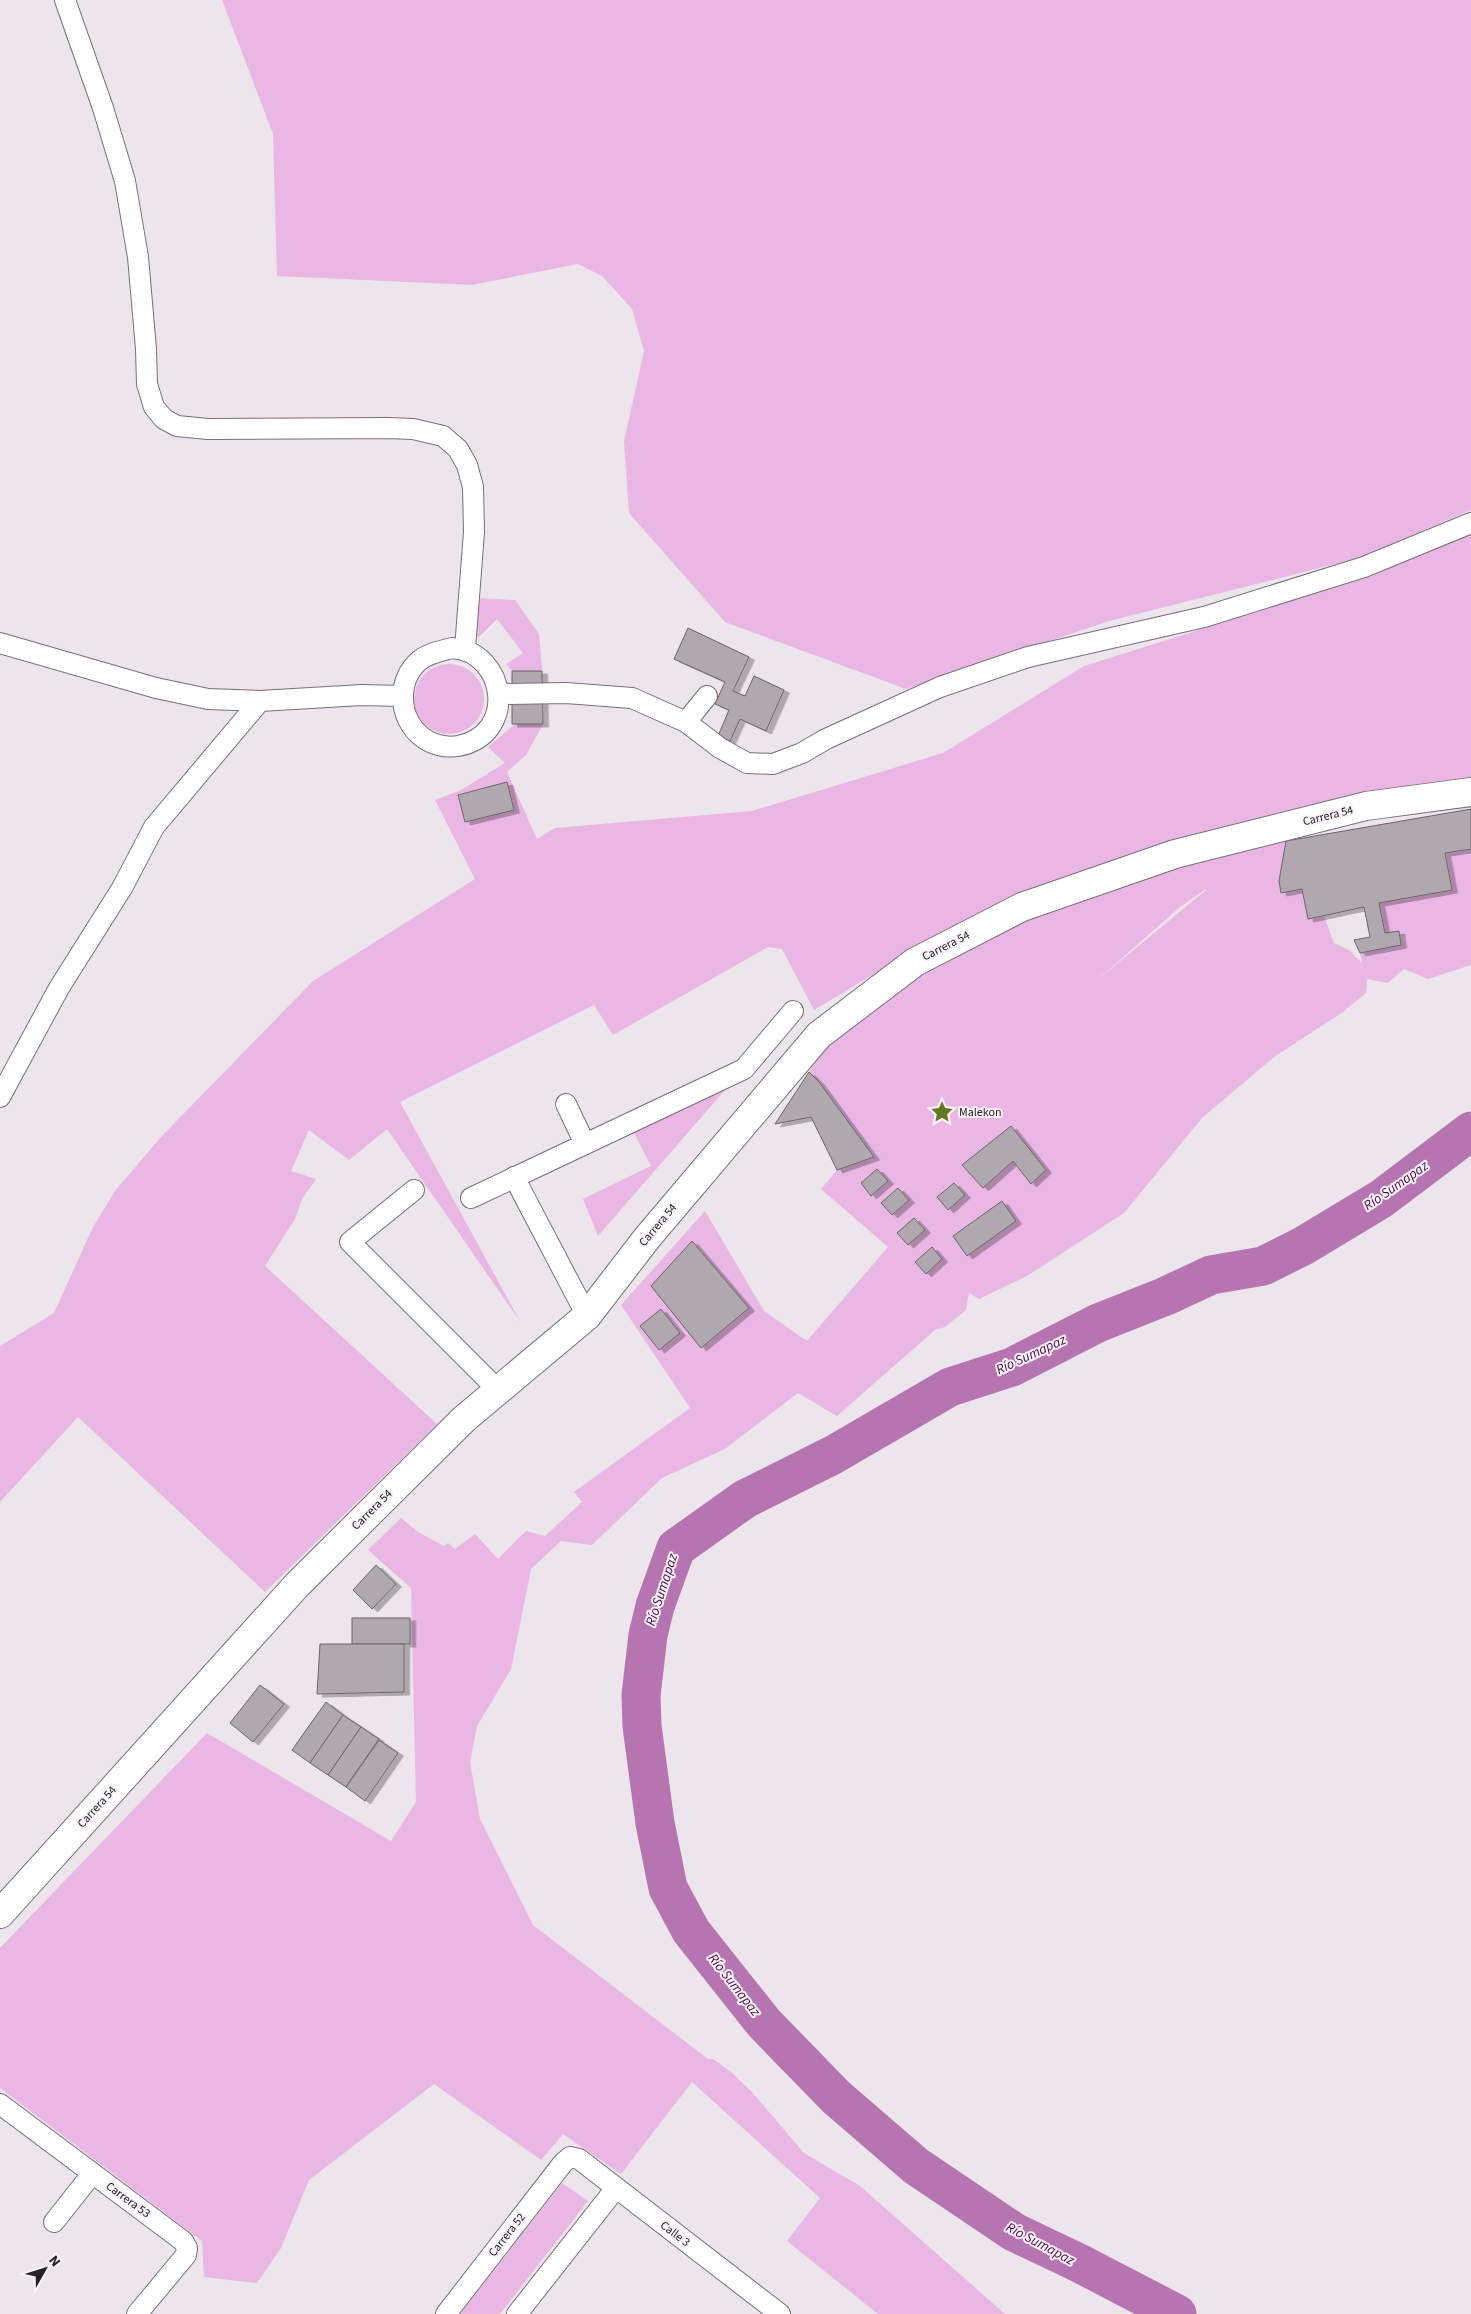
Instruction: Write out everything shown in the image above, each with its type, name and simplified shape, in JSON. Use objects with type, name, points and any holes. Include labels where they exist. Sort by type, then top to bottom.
[{"type":"main road","name":"Carrera 54","points":[[0,1914],[296,1585],[464,1419],[587,1316],[647,1238],[819,1034],[915,962],[1022,907],[1175,854],[1366,806],[1471,792]]},
{"type":"street","points":[[65,0],[103,108],[125,181],[138,257],[147,384],[154,407],[164,419],[177,426],[208,429],[388,428],[414,429],[443,436],[458,449],[468,465],[473,487],[474,532],[465,649]]},
{"type":"street","points":[[500,694],[566,693],[632,698],[686,722],[720,748],[747,763],[773,764],[802,753],[826,739],[940,687],[1028,657],[1124,636],[1223,611],[1364,567],[1471,523]]},
{"type":"street","points":[[0,643],[156,688],[208,699],[260,701],[362,695],[402,696]]},
{"type":"street","points":[[452,648],[465,649],[487,666],[500,694],[499,710],[492,725],[482,736],[468,744],[452,747],[437,745],[422,738],[411,726],[405,712],[402,696],[411,670],[420,660],[439,651],[452,648]]},
{"type":"street","points":[[686,722],[707,696]]},
{"type":"street","points":[[0,1097],[59,988],[122,888],[154,827],[260,701]]},
{"type":"street","points":[[471,1198],[744,1069],[793,1011]]},
{"type":"street","points":[[566,1104],[584,1144]]},
{"type":"street","points":[[514,1177],[587,1316]]},
{"type":"street","points":[[414,1190],[350,1242],[497,1390]]},
{"type":"street","name":"Carrera 53","points":[[0,2104],[183,2241],[187,2248],[186,2255],[137,2314]]},
{"type":"street","name":"Calle 3","points":[[570,2158],[579,2159],[780,2314]]},
{"type":"street","name":"Carrera 52","points":[[446,2314],[563,2163],[570,2158]]},
{"type":"street","points":[[54,2222],[92,2174]]},
{"type":"street","points":[[517,2314],[616,2188]]},
{"type":"shaded area","points":[[222,0],[1471,0],[1471,510],[1359,558],[1109,621],[906,689],[725,622],[629,513],[624,441],[644,351],[632,309],[602,276],[578,264],[472,285],[277,276],[273,134]]},
{"type":"shaded area","points":[[1471,531],[1471,778],[1373,793],[1187,837],[1023,897],[914,950],[814,1010],[782,949],[768,947],[613,1035],[594,1005],[400,1102],[521,1323],[387,1129],[349,1160],[309,1130],[291,1171],[316,1179],[302,1199],[295,1219],[265,1266],[437,1424],[265,1592],[78,1417],[0,1502],[0,1346],[54,1313],[93,1227],[115,1191],[160,1138],[313,981],[475,879],[435,800],[461,790],[505,763],[488,747],[515,724],[543,724],[526,755],[507,772],[537,839],[555,828],[752,811],[943,753],[1084,666],[1372,576]]},
{"type":"shaded area","points":[[470,598],[515,600],[539,634],[542,671],[512,671],[506,664],[523,653],[497,619],[479,637],[468,629]]},
{"type":"shaded area","points":[[449,664],[462,667],[474,674],[481,686],[484,699],[481,712],[474,724],[462,731],[449,734],[436,731],[424,724],[417,712],[414,699],[417,686],[424,674],[436,667]]},
{"type":"shaded area","points":[[1286,841],[1279,881],[1281,893],[1302,889],[1308,919],[1324,916],[1334,943],[1349,950],[1362,963],[1360,953],[1401,945],[1399,931],[1385,933],[1379,903],[1452,890],[1445,853],[1471,849],[1471,965],[1428,979],[1404,969],[1388,983],[1367,979],[1366,993],[1343,1012],[1274,1057],[1202,1118],[1124,1213],[1027,1276],[979,1299],[969,1293],[966,1310],[945,1327],[935,1330],[837,1416],[798,1393],[725,1449],[662,1478],[592,1545],[561,1541],[531,1569],[511,1669],[477,1726],[470,1762],[480,1819],[533,1925],[708,2059],[713,2059],[731,2072],[751,2091],[804,2153],[860,2186],[1005,2314],[878,2314],[787,2241],[820,2198],[692,2082],[621,2174],[563,2134],[541,2160],[434,2084],[309,2180],[281,2248],[257,2283],[204,2277],[202,2241],[0,2088],[0,1948],[207,1733],[391,1841],[416,1802],[411,1588],[368,1550],[401,1518],[418,1532],[444,1546],[448,1543],[455,1549],[475,1534],[498,1559],[526,1531],[545,1536],[582,1502],[574,1492],[690,1408],[621,1305],[705,1211],[764,1311],[807,1341],[888,1247],[821,1189],[837,1170],[874,1157],[819,1082],[809,1072],[838,1028],[914,969],[986,934],[1180,859]],"holes":[[[1206,890],[1095,982],[1180,907]]]},
{"type":"shaded area","points":[[731,1083],[598,1236],[583,1199],[651,1166],[633,1131]]},
{"type":"shaded area","points":[[562,2183],[588,2201],[500,2314],[460,2314]]},
{"type":"building","points":[[688,628],[749,657],[733,691],[745,696],[754,676],[784,690],[766,731],[740,719],[730,741],[718,736],[729,710],[715,704],[725,682],[674,659]]},
{"type":"building","points":[[512,671],[542,671],[543,724],[512,724]]},
{"type":"building","points":[[507,782],[514,810],[465,822],[458,795]]},
{"type":"building","points":[[1471,809],[1471,849],[1445,853],[1452,890],[1379,903],[1385,933],[1399,931],[1401,945],[1360,953],[1354,940],[1370,937],[1364,907],[1308,919],[1302,889],[1281,893],[1279,881],[1286,841]]},
{"type":"building","points":[[809,1072],[819,1082],[874,1157],[837,1170],[811,1117],[775,1124]]},
{"type":"building","points":[[1011,1126],[1046,1170],[1031,1184],[1013,1161],[983,1188],[962,1165]]},
{"type":"building","points":[[877,1169],[888,1181],[871,1196],[861,1183]]},
{"type":"building","points":[[954,1183],[965,1195],[948,1210],[937,1197]]},
{"type":"building","points":[[898,1188],[909,1200],[892,1215],[881,1203]]},
{"type":"building","points":[[1002,1201],[1016,1221],[967,1256],[953,1236]]},
{"type":"building","points":[[914,1218],[925,1230],[908,1245],[897,1233]]},
{"type":"building","points":[[692,1241],[749,1308],[701,1348],[651,1286]]},
{"type":"building","points":[[932,1247],[942,1259],[926,1274],[915,1262]]},
{"type":"building","points":[[661,1309],[680,1333],[659,1350],[640,1326]]},
{"type":"building","points":[[376,1565],[396,1584],[372,1609],[353,1590]]},
{"type":"building","points":[[352,1618],[410,1618],[410,1644],[352,1644]]},
{"type":"building","points":[[320,1644],[404,1644],[404,1692],[317,1694]]},
{"type":"building","points":[[260,1685],[284,1704],[253,1742],[230,1723]]},
{"type":"building","points":[[326,1702],[343,1715],[310,1763],[292,1750]]},
{"type":"building","points":[[343,1715],[361,1727],[328,1775],[310,1763]]},
{"type":"building","points":[[361,1727],[379,1739],[346,1787],[328,1775]]},
{"type":"building","points":[[379,1740],[398,1753],[365,1801],[346,1787]]},
{"type":"waterway","name":"Río Sumapaz","points":[[1177,2314],[1079,2263],[1014,2232],[916,2166],[836,2097],[764,2023],[691,1931],[668,1888],[655,1823],[642,1726],[641,1695],[648,1635],[655,1606],[676,1548],[745,1499],[833,1455],[950,1387],[1012,1367],[1098,1323],[1166,1296],[1211,1275],[1263,1266],[1303,1246],[1381,1199],[1471,1131]]},
{"type":"place","name":"Malekon","points":[[942,1112]]}]
